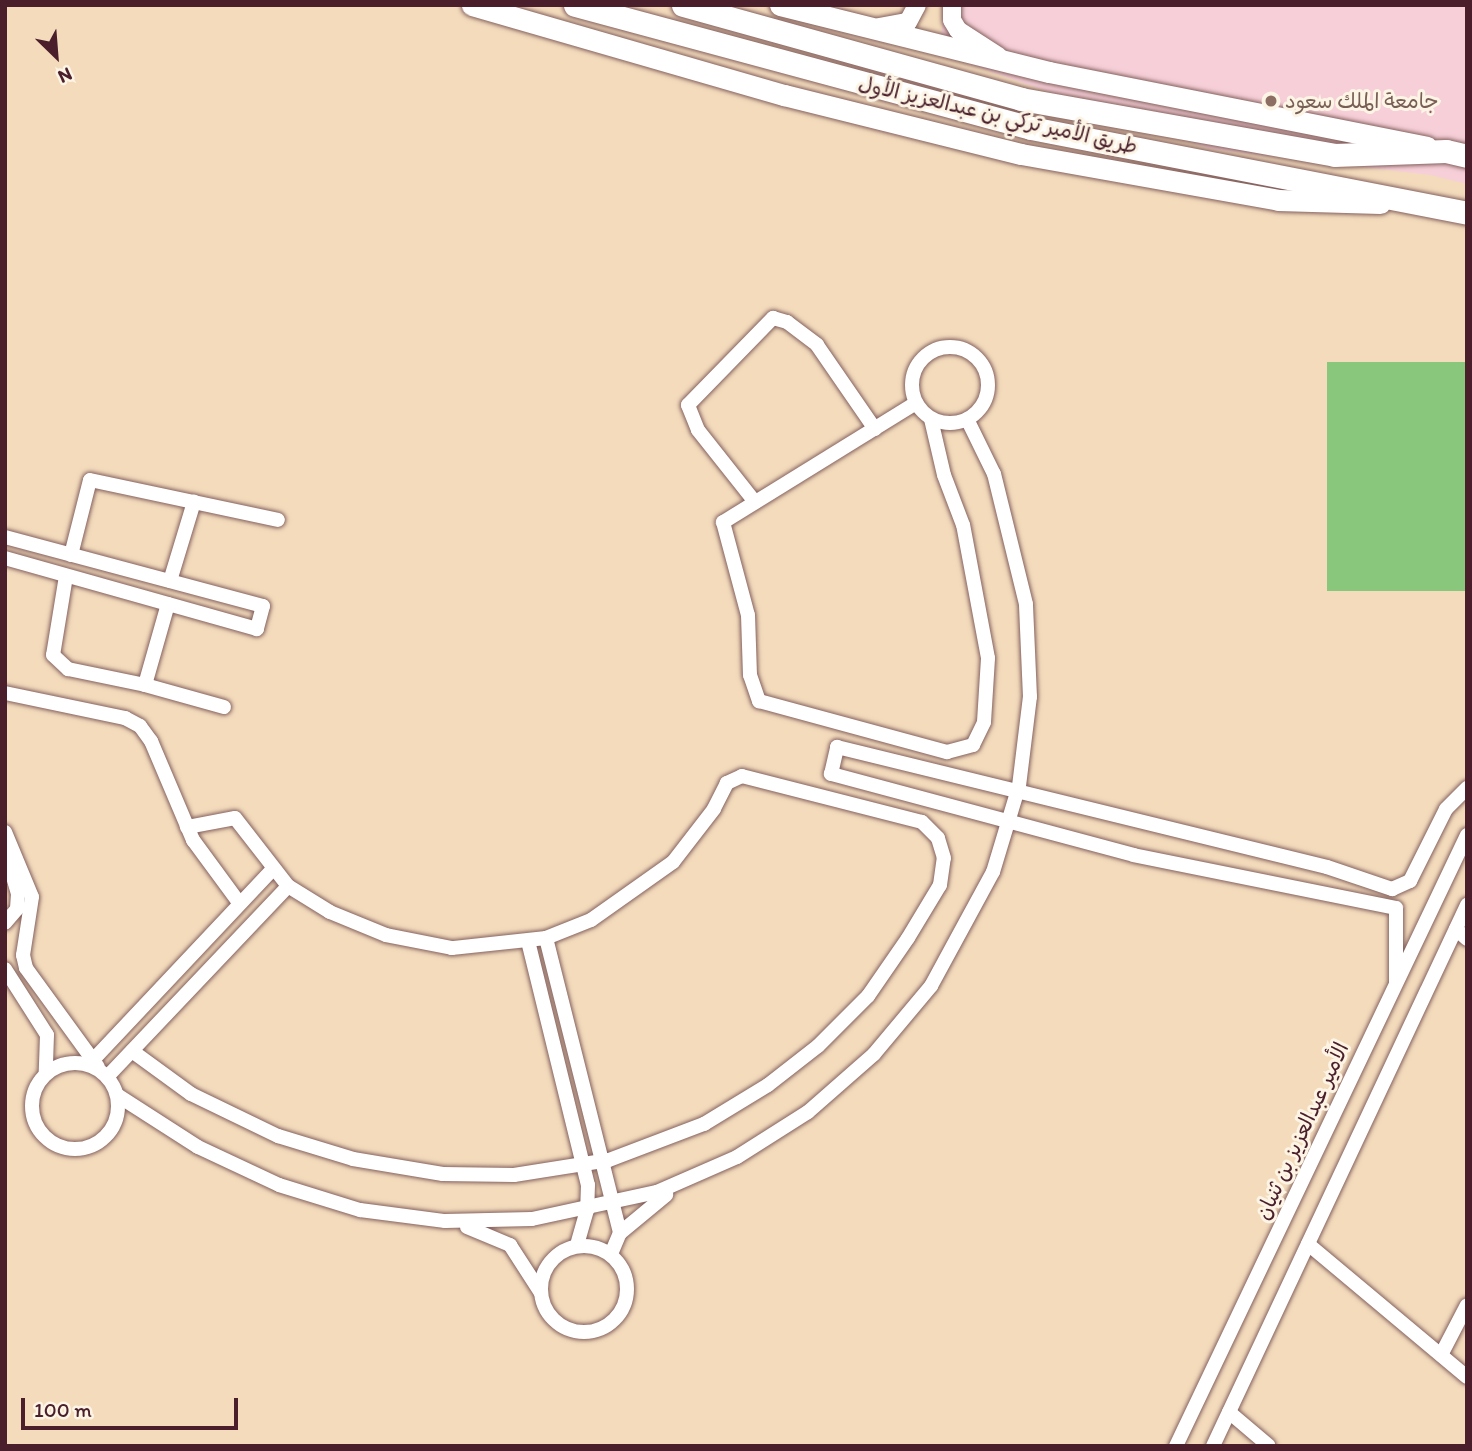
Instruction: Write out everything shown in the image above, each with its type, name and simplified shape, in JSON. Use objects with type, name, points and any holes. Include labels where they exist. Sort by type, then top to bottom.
[{"type":"main road","points":[[472,5],[785,95],[1021,154],[1278,200],[1429,205]]},
{"type":"main road","name":"طريق الأمير تركي بن عبدالعزيز الأول","points":[[575,5],[1031,128],[1467,213]]},
{"type":"main road","name":"طريق الأمير تركي بن عبدالعزيز الأول","points":[[683,5],[1021,99],[1334,155],[1457,154]]},
{"type":"main road","points":[[780,5],[861,29],[1006,62],[1457,154]]},
{"type":"street","points":[[861,29],[908,22],[917,5]]},
{"type":"street","points":[[952,5],[952,20],[958,30],[1006,62]]},
{"type":"street","points":[[755,502],[698,430],[688,405],[772,318],[787,322],[817,345],[875,429]]},
{"type":"street","points":[[916,403],[723,522],[748,615],[750,675],[759,701],[947,752],[973,745],[985,722],[988,658],[980,599],[931,419],[916,403],[912,388],[918,364],[938,349],[963,349],[983,365],[988,389],[985,401],[967,419],[943,423],[931,419]]},
{"type":"street","points":[[611,1254],[620,1233],[647,1206],[697,1176],[737,1157],[808,1112],[901,1024],[931,986],[974,912],[993,872],[1017,792],[1030,697],[1026,604],[994,474],[967,419]]},
{"type":"street","points":[[71,555],[90,480],[278,520]]},
{"type":"street","points":[[170,581],[194,502]]},
{"type":"street","points":[[5,537],[263,606],[257,629],[5,558]]},
{"type":"street","points":[[66,576],[53,655],[68,668],[145,685],[224,707]]},
{"type":"street","points":[[145,685],[168,604]]},
{"type":"street","points":[[5,693],[125,718],[140,726],[151,741],[187,827],[240,904]]},
{"type":"street","points":[[1396,982],[1396,908],[1134,855],[831,774],[837,747],[1320,866],[1392,889],[1410,881],[1446,809],[1467,788]]},
{"type":"street","points":[[132,1051],[191,1094],[278,1136],[354,1159],[443,1174],[514,1175],[603,1161],[704,1124],[768,1085],[818,1046],[868,996],[908,938],[940,885],[944,858],[938,838],[922,822],[741,776],[727,783],[714,809],[673,862],[592,920],[528,942],[452,948],[386,935],[330,912],[288,886],[235,818],[187,827]]},
{"type":"street","points":[[5,832],[32,897],[23,955],[26,968],[101,1069],[117,1095],[119,1109],[108,1134],[86,1148],[59,1147],[39,1131],[31,1107],[33,1095],[46,1073],[47,1035],[5,969]]},
{"type":"street","name":"الأمير عبدالعزيز بن ثنيان","points":[[1176,1446],[1467,835]]},
{"type":"street","points":[[5,850],[18,894],[17,909],[5,923]]},
{"type":"street","points":[[1308,891],[1320,866]]},
{"type":"street","points":[[101,1069],[240,904],[273,869]]},
{"type":"street","points":[[46,1073],[73,1062],[101,1069],[132,1051],[288,886]]},
{"type":"street","points":[[1213,1446],[1308,1244],[1461,934],[1467,905]]},
{"type":"street","points":[[546,938],[620,1233]]},
{"type":"street","points":[[528,942],[583,1165],[587,1210],[577,1246]]},
{"type":"street","points":[[117,1095],[198,1147],[279,1185],[359,1210],[445,1221],[490,1233],[510,1245],[541,1293],[552,1318],[569,1329],[603,1328],[624,1307],[628,1293],[627,1278],[611,1254],[597,1247],[577,1246],[556,1256],[547,1267],[541,1293]]},
{"type":"street","points":[[445,1221],[532,1219],[587,1210],[697,1176]]},
{"type":"street","points":[[1308,1244],[1467,1377]]},
{"type":"street","points":[[1441,1355],[1467,1305]]},
{"type":"street","points":[[1229,1412],[1269,1446]]},
{"type":"shaded area","name":"جامعة الملك سعود","points":[[946,5],[1467,5],[1467,184],[1430,175],[1211,149],[938,53]]},
{"type":"green space","points":[[1327,362],[1467,362],[1467,591],[1327,591]]},
{"type":"place","name":"جامعة الملك سعود","points":[[1271,101]]}]
